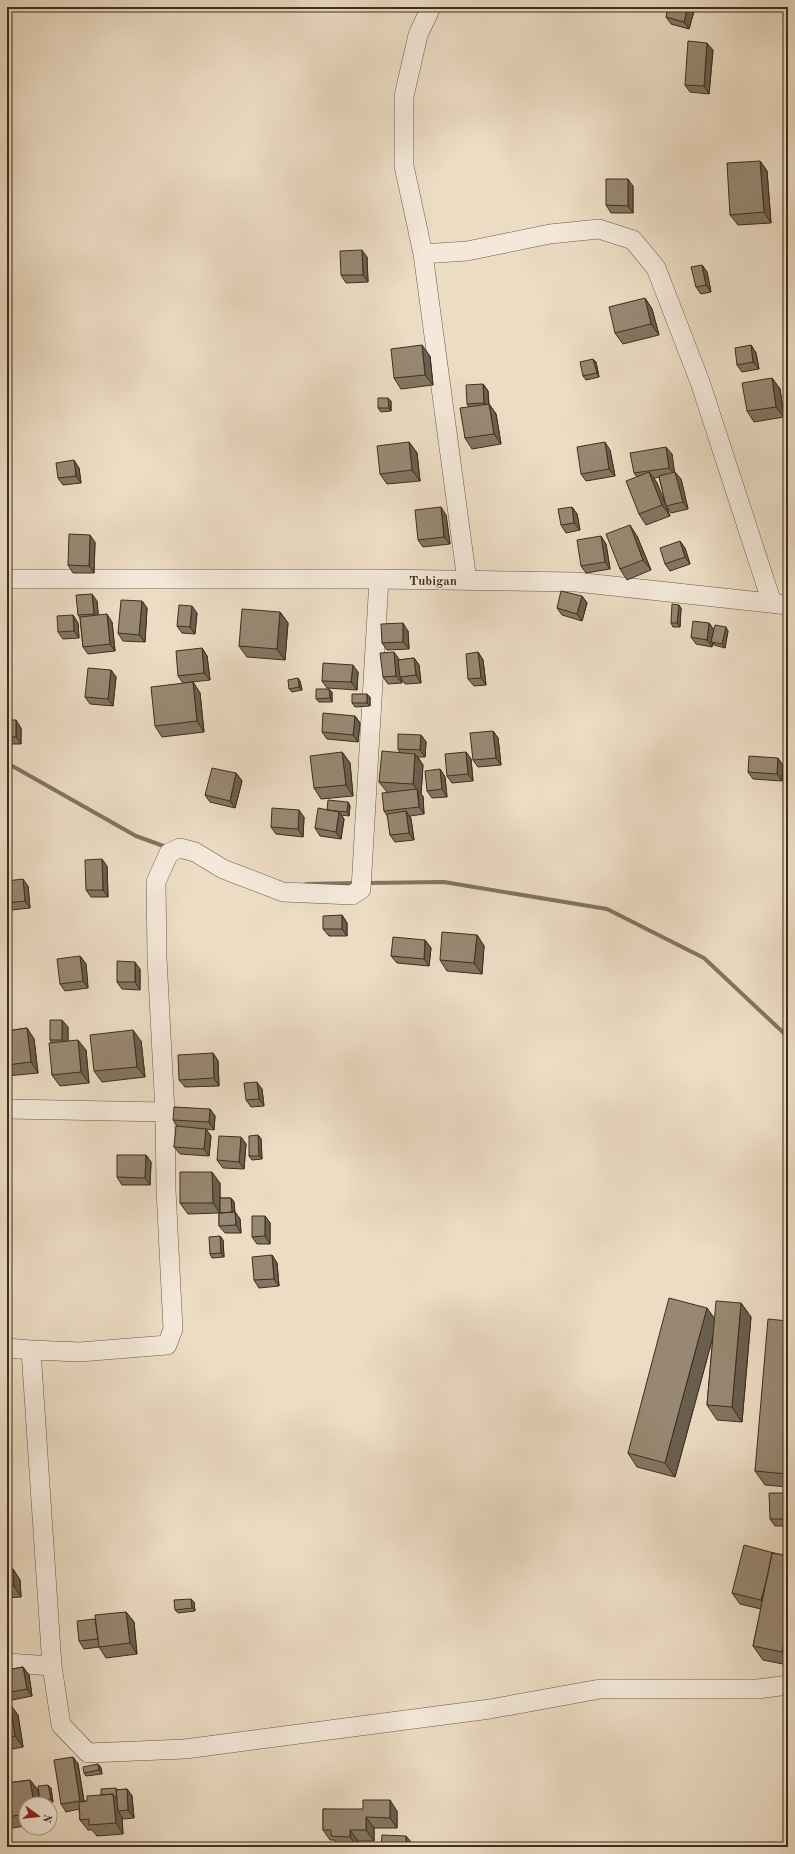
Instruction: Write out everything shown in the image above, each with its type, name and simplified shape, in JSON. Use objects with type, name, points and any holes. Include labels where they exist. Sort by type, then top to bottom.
[{"type":"street","points":[[431,7],[418,35],[404,96],[404,166],[423,254],[467,581]]},
{"type":"street","points":[[7,579],[379,579],[576,582],[780,604],[700,382],[656,268],[633,240],[599,229],[550,234],[466,251],[423,254]]},
{"type":"street","points":[[7,1348],[80,1352],[167,1345],[173,1329],[166,1190],[165,1112],[157,958],[156,882],[169,853],[180,848],[186,849],[222,869],[283,892],[352,895],[361,882],[379,579]]},
{"type":"street","points":[[7,1109],[165,1112]]},
{"type":"street","points":[[31,1350],[52,1666],[60,1725],[88,1752],[185,1750],[490,1709],[600,1689],[758,1689],[788,1685]]},
{"type":"street","points":[[7,1663],[52,1666]]},
{"type":"building","points":[[668,7],[688,7],[684,22],[666,17]]},
{"type":"building","points":[[688,41],[707,43],[704,86],[685,85]]},
{"type":"building","points":[[760,161],[764,212],[730,215],[727,163]]},
{"type":"building","points":[[606,179],[628,179],[628,206],[606,205]]},
{"type":"building","points":[[362,250],[363,275],[341,275],[340,251]]},
{"type":"building","points":[[702,265],[706,285],[696,287],[691,267]]},
{"type":"building","points":[[645,298],[651,324],[615,333],[609,307]]},
{"type":"building","points":[[422,345],[425,375],[394,378],[391,349]]},
{"type":"building","points":[[751,345],[753,362],[737,365],[735,348]]},
{"type":"building","points":[[593,359],[597,373],[583,376],[580,362]]},
{"type":"building","points":[[772,378],[776,407],[747,411],[742,383]]},
{"type":"building","points":[[483,384],[484,403],[467,404],[466,385]]},
{"type":"building","points":[[378,398],[388,398],[389,408],[378,408]]},
{"type":"building","points":[[489,404],[494,434],[465,438],[460,408]]},
{"type":"building","points":[[409,442],[412,470],[380,474],[377,446]]},
{"type":"building","points":[[605,442],[609,469],[581,474],[577,447]]},
{"type":"building","points":[[666,447],[669,468],[634,473],[630,453]]},
{"type":"building","points":[[74,460],[76,476],[58,478],[56,463]]},
{"type":"building","points":[[649,472],[662,505],[639,514],[626,481]]},
{"type":"building","points":[[675,472],[683,502],[666,506],[659,476]]},
{"type":"building","points":[[441,507],[444,537],[418,540],[415,510]]},
{"type":"building","points":[[572,507],[574,523],[561,525],[558,509]]},
{"type":"building","points":[[630,525],[643,560],[620,569],[606,534]]},
{"type":"building","points":[[69,534],[90,535],[89,566],[68,565]]},
{"type":"building","points":[[601,536],[605,562],[581,566],[577,540]]},
{"type":"building","points":[[680,541],[685,557],[665,564],[660,548]]},
{"type":"building","points":[[561,591],[582,596],[577,614],[557,608]]},
{"type":"building","points":[[92,594],[94,614],[78,615],[76,595]]},
{"type":"building","points":[[121,600],[142,601],[139,635],[118,633]]},
{"type":"building","points":[[672,604],[679,605],[677,623],[671,623]]},
{"type":"building","points":[[179,605],[192,606],[190,627],[177,626]]},
{"type":"building","points":[[242,609],[280,612],[277,649],[239,646]]},
{"type":"building","points":[[107,614],[110,644],[83,647],[80,617]]},
{"type":"building","points":[[73,615],[74,631],[58,632],[57,616]]},
{"type":"building","points":[[693,621],[709,623],[707,640],[691,637]]},
{"type":"building","points":[[403,623],[403,642],[382,643],[381,624]]},
{"type":"building","points":[[715,625],[726,627],[722,644],[711,642]]},
{"type":"building","points":[[202,648],[204,673],[178,676],[176,651]]},
{"type":"building","points":[[394,652],[396,676],[383,677],[380,653]]},
{"type":"building","points":[[478,652],[481,678],[468,679],[466,654]]},
{"type":"building","points":[[414,658],[416,675],[400,677],[398,660]]},
{"type":"building","points":[[323,663],[353,665],[351,682],[322,681]]},
{"type":"building","points":[[88,668],[111,670],[108,699],[85,697]]},
{"type":"building","points":[[298,678],[299,687],[289,689],[288,680]]},
{"type":"building","points":[[193,682],[197,721],[155,726],[151,687]]},
{"type":"building","points":[[316,689],[329,689],[330,698],[316,699]]},
{"type":"building","points":[[352,694],[367,694],[367,703],[352,703]]},
{"type":"building","points":[[323,713],[355,716],[353,735],[322,732]]},
{"type":"building","points":[[7,720],[16,720],[16,737],[7,737]]},
{"type":"building","points":[[493,731],[496,758],[473,760],[470,733]]},
{"type":"building","points":[[398,734],[421,735],[420,750],[398,749]]},
{"type":"building","points":[[382,751],[415,754],[413,784],[379,782]]},
{"type":"building","points":[[342,752],[346,785],[314,788],[310,756]]},
{"type":"building","points":[[466,752],[468,774],[447,776],[445,754]]},
{"type":"building","points":[[749,756],[778,758],[777,774],[748,772]]},
{"type":"building","points":[[212,768],[236,773],[230,801],[205,795]]},
{"type":"building","points":[[440,769],[442,789],[427,791],[425,771]]},
{"type":"building","points":[[417,789],[419,807],[384,811],[382,793]]},
{"type":"building","points":[[328,800],[348,802],[347,812],[327,810]]},
{"type":"building","points":[[272,808],[299,810],[298,829],[271,827]]},
{"type":"building","points":[[318,808],[339,812],[336,832],[315,828]]},
{"type":"building","points":[[406,811],[409,833],[390,835],[387,814]]},
{"type":"building","points":[[102,859],[103,890],[86,890],[85,860]]},
{"type":"building","points":[[23,879],[25,901],[7,903],[7,881]]},
{"type":"building","points":[[342,915],[342,929],[323,929],[323,916]]},
{"type":"building","points":[[442,932],[477,935],[474,963],[440,960]]},
{"type":"building","points":[[393,937],[425,940],[424,959],[391,956]]},
{"type":"building","points":[[80,956],[83,981],[60,984],[57,959]]},
{"type":"building","points":[[117,961],[135,962],[135,982],[117,982]]},
{"type":"building","points":[[50,1020],[62,1020],[62,1040],[50,1040]]},
{"type":"building","points":[[27,1028],[31,1062],[7,1065],[7,1031]]},
{"type":"building","points":[[133,1030],[137,1067],[94,1071],[90,1035]]},
{"type":"building","points":[[78,1040],[81,1072],[52,1075],[49,1043]]},
{"type":"building","points":[[213,1053],[214,1078],[179,1080],[178,1055]]},
{"type":"building","points":[[257,1082],[259,1099],[246,1100],[244,1083]]},
{"type":"building","points":[[174,1107],[210,1109],[209,1122],[173,1120]]},
{"type":"building","points":[[176,1126],[206,1129],[204,1149],[174,1147]]},
{"type":"building","points":[[258,1135],[259,1156],[249,1156],[249,1136]]},
{"type":"building","points":[[219,1136],[241,1137],[239,1162],[217,1160]]},
{"type":"building","points":[[117,1155],[146,1155],[145,1178],[117,1177]]},
{"type":"building","points":[[180,1172],[212,1172],[213,1203],[180,1203]]},
{"type":"building","points":[[220,1198],[231,1198],[232,1212],[220,1213]]},
{"type":"building","points":[[235,1212],[236,1225],[219,1226],[219,1213]]},
{"type":"building","points":[[252,1216],[265,1216],[265,1236],[252,1237]]},
{"type":"building","points":[[220,1236],[221,1253],[210,1254],[209,1237]]},
{"type":"building","points":[[272,1255],[274,1279],[254,1280],[252,1257]]},
{"type":"building","points":[[669,1298],[707,1308],[665,1463],[628,1453]]},
{"type":"building","points":[[716,1301],[741,1303],[732,1407],[707,1405]]},
{"type":"building","points":[[768,1319],[788,1321],[787,1474],[755,1471]]},
{"type":"building","points":[[769,1493],[788,1493],[788,1519],[770,1519]]},
{"type":"building","points":[[744,1545],[774,1553],[772,1553],[761,1600],[732,1593]]},
{"type":"building","points":[[772,1553],[788,1556],[788,1622],[782,1652],[753,1646]]},
{"type":"building","points":[[13,1569],[14,1586],[7,1587],[7,1570]]},
{"type":"building","points":[[191,1599],[192,1608],[175,1610],[174,1600]]},
{"type":"building","points":[[126,1612],[130,1643],[99,1647],[95,1615]]},
{"type":"building","points":[[95,1619],[98,1639],[79,1641],[77,1621]]},
{"type":"building","points":[[23,1667],[27,1689],[7,1693],[7,1670]]},
{"type":"building","points":[[7,1704],[10,1704],[15,1736],[7,1738]]},
{"type":"building","points":[[73,1757],[80,1801],[61,1804],[54,1760]]},
{"type":"building","points":[[98,1764],[99,1770],[84,1773],[83,1767]]},
{"type":"building","points":[[30,1780],[33,1796],[18,1796],[18,1815],[7,1817],[7,1783]]},
{"type":"building","points":[[48,1785],[50,1796],[39,1796],[38,1786]]},
{"type":"building","points":[[116,1788],[117,1799],[113,1794],[101,1795],[101,1789]]},
{"type":"building","points":[[127,1789],[128,1810],[118,1811],[116,1790]]},
{"type":"building","points":[[113,1794],[116,1823],[89,1825],[89,1819],[80,1820],[79,1802],[87,1801],[87,1796]]},
{"type":"building","points":[[363,1800],[390,1800],[390,1818],[366,1817],[366,1830],[350,1830],[350,1837],[331,1836],[331,1830],[323,1830],[323,1809],[363,1809]]},
{"type":"building","points":[[382,1835],[406,1836],[406,1847],[381,1847]]},
{"type":"waterway","points":[[7,763],[136,836],[169,848]]},
{"type":"waterway","points":[[366,883],[444,882],[607,909],[704,958],[788,1037]]},
{"type":"waterway","points":[[306,884],[357,883]]},
{"type":"district","name":"Tubigan","points":[[433,581]]}]
